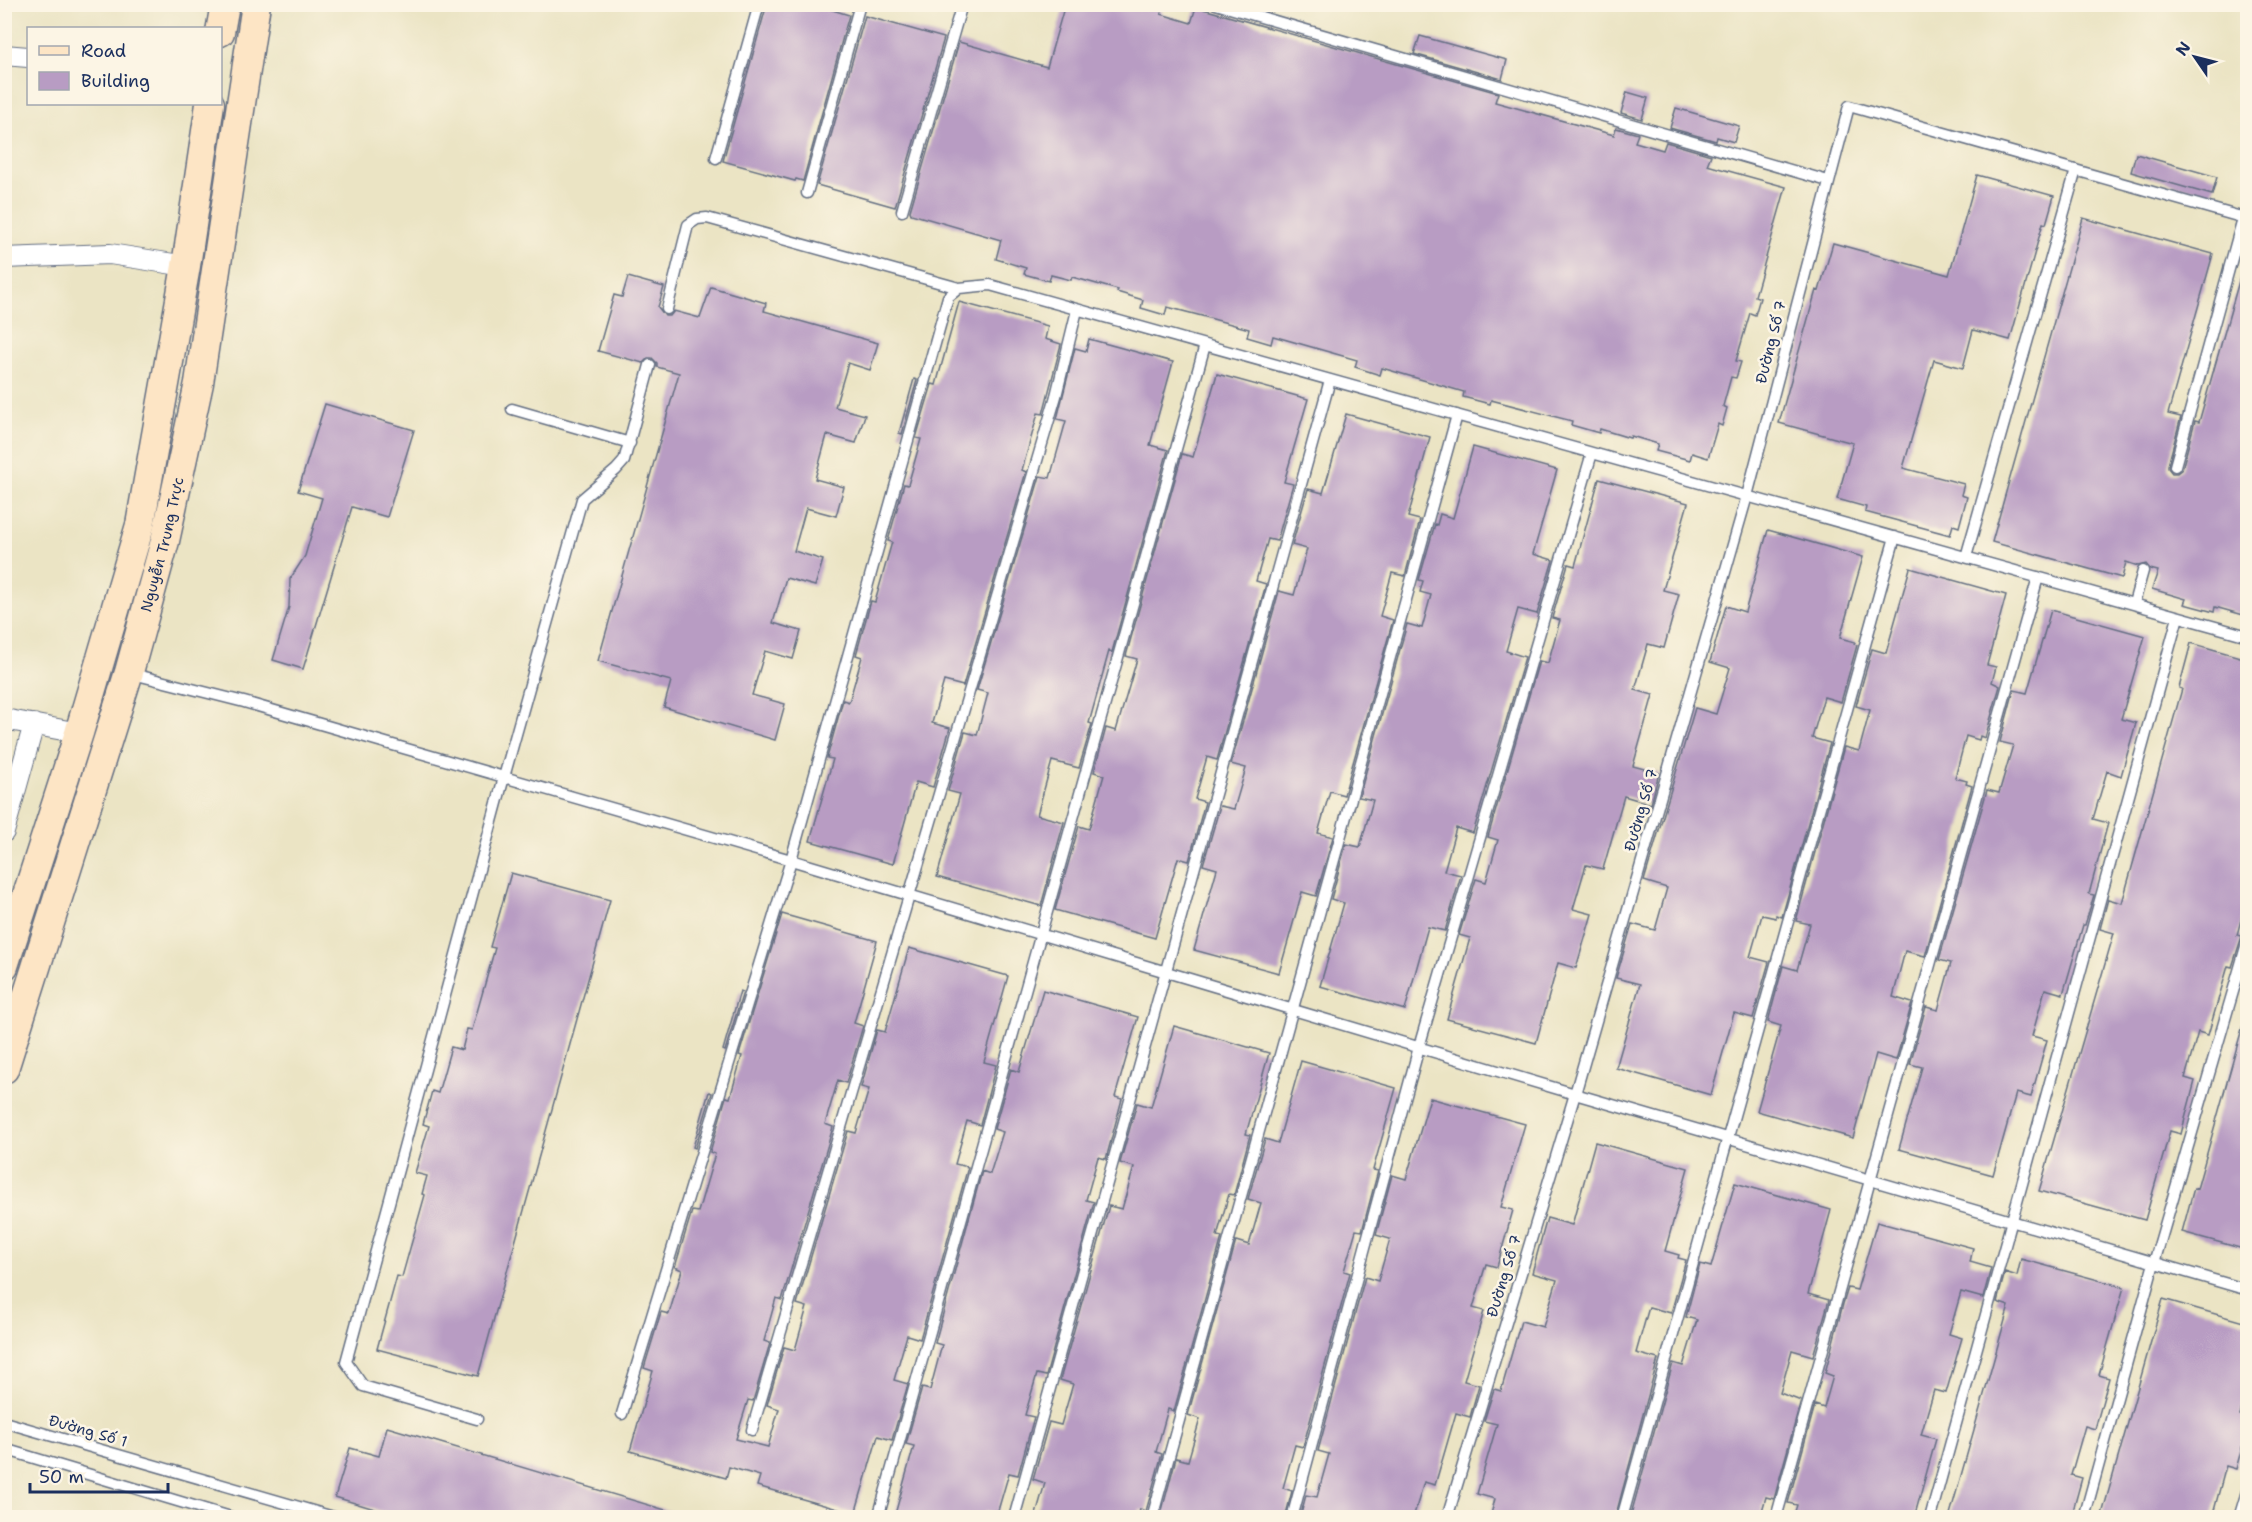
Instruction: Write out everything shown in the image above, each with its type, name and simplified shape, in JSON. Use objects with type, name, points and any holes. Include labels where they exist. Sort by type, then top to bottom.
[{"type":"main road","points":[[221,27],[225,4]]},
{"type":"main road","name":"Nguyễn Trung Trực","points":[[4,1069],[129,672],[165,541],[199,383],[256,4]]},
{"type":"main road","name":"Nguyễn Trung Trực","points":[[4,966],[100,665],[140,525],[186,266],[210,105]]},
{"type":"main road","points":[[100,665],[129,672]]},
{"type":"street","points":[[4,55],[27,57]]},
{"type":"street","points":[[4,258],[110,254],[186,266]]},
{"type":"street","points":[[4,718],[79,733]]},
{"type":"street","points":[[4,832],[34,724]]},
{"type":"lane","points":[[716,158],[759,4]]},
{"type":"lane","points":[[807,193],[860,4]]},
{"type":"lane","points":[[902,211],[962,4]]},
{"type":"lane","points":[[1216,4],[1828,181]]},
{"type":"lane","name":"Đường Số 7","points":[[1447,1518],[1575,1094],[1747,496],[1849,106],[2076,170]]},
{"type":"lane","points":[[1966,557],[2076,170],[2245,218],[2175,466]]},
{"type":"lane","points":[[667,309],[688,225],[697,219],[707,218],[959,288],[990,285],[2247,636]]},
{"type":"lane","points":[[622,1414],[790,860],[948,297],[959,288]]},
{"type":"lane","points":[[752,1430],[1056,396],[1077,310]]},
{"type":"lane","points":[[878,1518],[1205,345]]},
{"type":"lane","points":[[477,1419],[363,1386],[346,1362],[504,777],[582,499],[624,461],[650,365]]},
{"type":"lane","points":[[1014,1518],[1330,380]]},
{"type":"lane","points":[[512,409],[630,443]]},
{"type":"lane","points":[[1152,1518],[1457,415]]},
{"type":"lane","points":[[1292,1518],[1419,1047],[1592,453]]},
{"type":"lane","points":[[1623,1518],[1895,537]]},
{"type":"lane","points":[[2134,603],[2143,572]]},
{"type":"lane","points":[[1776,1518],[2038,577]]},
{"type":"lane","points":[[1930,1518],[2178,616]]},
{"type":"lane","points":[[129,672],[244,702],[790,860],[1575,1094],[2247,1290]]},
{"type":"lane","points":[[2084,1518],[2154,1263],[2247,940]]},
{"type":"lane","name":"Đường Số 1","points":[[4,1422],[337,1518]]},
{"type":"lane","points":[[4,1449],[234,1518]]},
{"type":"lane","points":[[2238,1518],[2247,1488]]},
{"type":"building","points":[[767,4],[813,4],[849,15],[803,181],[796,179],[795,181],[723,161]]},
{"type":"building","points":[[1065,4],[1138,4],[1191,23],[1196,7],[1498,93],[1495,102],[1614,135],[1616,128],[1638,134],[1635,142],[1663,150],[1666,142],[1711,155],[1707,165],[1786,187],[1755,296],[1760,298],[1755,315],[1750,313],[1736,361],[1741,362],[1736,378],[1731,377],[1723,406],[1727,408],[1722,426],[1718,424],[1708,458],[1692,453],[1690,460],[1656,451],[1658,444],[1600,429],[1599,433],[1571,425],[1572,421],[1491,400],[1490,404],[1463,397],[1464,392],[1382,368],[1380,375],[1355,367],[1357,360],[1273,336],[1271,344],[1247,337],[1249,329],[1202,316],[1167,307],[1165,315],[1141,308],[1143,300],[1117,292],[1118,290],[1072,277],[1071,280],[1051,275],[1049,281],[1024,274],[1026,268],[996,259],[1001,240],[911,214],[959,42],[1047,67]]},
{"type":"building","points":[[865,16],[944,38],[895,207],[817,185]]},
{"type":"building","points":[[1420,36],[1507,60],[1502,79],[1414,54]]},
{"type":"building","points":[[1627,92],[1648,98],[1642,119],[1621,113]]},
{"type":"building","points":[[1676,108],[1739,126],[1734,142],[1717,137],[1716,141],[1670,128]]},
{"type":"building","points":[[2136,154],[2217,177],[2212,195],[2131,172]]},
{"type":"building","points":[[1977,175],[2054,196],[2046,224],[2043,223],[2010,340],[1973,330],[1963,368],[1934,360],[1903,468],[1964,484],[1961,495],[1967,497],[1959,527],[1953,525],[1950,535],[1865,512],[1866,507],[1837,499],[1853,443],[1779,423],[1816,290],[1819,291],[1833,243],[1949,275]]},
{"type":"building","points":[[2083,218],[2213,254],[2168,414],[2181,417],[2168,465],[2172,473],[2177,473],[2182,469],[2195,421],[2199,422],[2243,267],[2247,268],[2247,616],[2215,607],[2214,612],[2184,604],[2186,599],[2152,589],[2158,571],[2150,569],[2146,564],[2138,566],[2126,562],[2122,578],[1992,542]]},
{"type":"building","points":[[628,277],[664,287],[658,307],[665,316],[670,316],[674,311],[700,318],[711,287],[766,303],[764,311],[878,343],[870,370],[848,363],[835,407],[865,415],[856,443],[827,435],[815,479],[844,487],[836,516],[806,508],[794,551],[823,560],[815,586],[786,578],[773,623],[801,631],[793,659],[765,651],[752,695],[785,704],[775,740],[664,707],[671,681],[598,661],[679,373],[657,367],[657,363],[652,358],[648,358],[643,363],[598,351],[614,295],[622,297]]},
{"type":"building","points":[[959,302],[1048,326],[1045,339],[1061,344],[1043,414],[1038,413],[1022,470],[1026,472],[963,686],[944,681],[932,723],[950,728],[933,787],[916,782],[893,864],[810,841],[833,759],[827,758],[843,700],[849,702],[862,657],[856,655],[871,601],[875,602],[892,542],[888,541],[904,484],[908,485],[921,439],[916,438],[932,384],[936,385]]},
{"type":"building","points":[[1089,339],[1173,362],[1150,445],[1168,450],[1112,652],[1109,651],[1079,768],[1052,761],[1037,815],[1064,822],[1041,906],[937,877],[960,794],[948,791],[965,732],[977,735],[988,693],[977,690],[1040,476],[1050,478],[1066,421],[1057,419],[1075,348],[1086,351]]},
{"type":"building","points":[[1217,374],[1308,399],[1284,482],[1293,484],[1277,541],[1268,539],[1256,581],[1266,584],[1217,760],[1207,757],[1195,799],[1205,802],[1189,861],[1178,858],[1155,938],[1055,910],[1079,826],[1089,829],[1104,775],[1094,772],[1106,728],[1116,731],[1137,659],[1126,656],[1182,454],[1193,457]]},
{"type":"building","points":[[914,379],[917,380],[902,434],[899,433]]},
{"type":"building","points":[[325,404],[414,430],[387,517],[352,507],[303,669],[273,660],[289,607],[290,579],[305,556],[322,498],[298,491]]},
{"type":"building","points":[[1346,414],[1430,437],[1408,517],[1420,520],[1405,576],[1392,573],[1380,616],[1393,620],[1344,795],[1330,791],[1318,833],[1333,837],[1316,896],[1302,892],[1279,973],[1194,950],[1217,869],[1203,865],[1220,806],[1234,809],[1246,768],[1231,764],[1279,591],[1294,595],[1307,549],[1292,545],[1308,489],[1323,493]]},
{"type":"building","points":[[1473,447],[1557,470],[1533,554],[1553,560],[1537,614],[1518,609],[1506,651],[1525,657],[1473,833],[1456,828],[1444,871],[1461,875],[1445,931],[1428,927],[1405,1010],[1320,986],[1344,903],[1331,899],[1346,844],[1360,847],[1373,800],[1359,797],[1407,624],[1422,628],[1431,595],[1420,592],[1423,581],[1419,580],[1440,514],[1453,518]]},
{"type":"building","points":[[1599,479],[1688,503],[1663,590],[1679,594],[1664,648],[1648,644],[1635,690],[1653,695],[1633,766],[1659,773],[1651,804],[1624,796],[1603,869],[1586,865],[1573,909],[1592,914],[1576,968],[1558,963],[1536,1043],[1447,1019],[1470,938],[1459,935],[1476,879],[1486,882],[1498,840],[1488,837],[1539,661],[1548,663],[1560,620],[1552,618],[1568,564],[1575,566]]},
{"type":"building","points":[[1768,530],[1863,557],[1840,638],[1855,642],[1854,644],[1857,645],[1841,702],[1824,697],[1812,738],[1830,743],[1782,917],[1762,915],[1750,957],[1769,962],[1753,1018],[1734,1013],[1711,1095],[1616,1068],[1640,984],[1616,978],[1632,924],[1655,930],[1667,888],[1644,881],[1695,708],[1716,714],[1730,668],[1710,662],[1726,606],[1745,612]]},
{"type":"building","points":[[1910,568],[2006,595],[1987,665],[1996,667],[1992,682],[2000,686],[1985,738],[1980,736],[1979,740],[1966,736],[1955,778],[1967,781],[1966,784],[1972,786],[1925,956],[1905,951],[1893,997],[1912,1003],[1896,1060],[1876,1054],[1853,1138],[1757,1111],[1781,1026],[1768,1022],[1783,966],[1797,970],[1810,924],[1796,921],[1844,747],[1859,751],[1870,710],[1856,706],[1872,649],[1886,653]]},
{"type":"building","points":[[2051,610],[2145,636],[2121,719],[2136,723],[2121,776],[2107,771],[2093,819],[2108,823],[2089,894],[2094,895],[2063,994],[2045,989],[2032,1036],[2047,1040],[2031,1097],[2016,1093],[1993,1175],[1899,1149],[1922,1067],[1910,1064],[1926,1007],[1938,1010],[1951,963],[1939,960],[1987,790],[1999,793],[2013,745],[2000,742],[2014,690],[2027,693]]},
{"type":"building","points":[[2191,643],[2247,659],[2247,897],[2237,935],[2242,936],[2232,967],[2228,966],[2208,1035],[2198,1032],[2185,1078],[2195,1081],[2181,1134],[2170,1131],[2145,1220],[2039,1191],[2114,933],[2100,929],[2108,899],[2122,903],[2182,689],[2179,688]]},
{"type":"building","points":[[511,873],[610,900],[478,1376],[377,1349],[397,1276],[402,1277],[425,1195],[422,1194],[427,1176],[415,1173],[429,1126],[423,1124],[432,1091],[438,1093],[451,1047],[462,1050],[467,1029],[472,1030],[495,948],[490,947]]},
{"type":"building","points":[[782,914],[877,941],[854,1023],[863,1026],[846,1083],[838,1080],[825,1124],[833,1127],[782,1300],[776,1298],[764,1341],[770,1343],[753,1401],[748,1400],[736,1439],[768,1447],[779,1409],[767,1405],[784,1347],[795,1350],[807,1307],[797,1304],[848,1131],[856,1133],[869,1089],[861,1087],[877,1030],[885,1032],[909,948],[1008,976],[984,1062],[996,1065],[980,1125],[967,1121],[955,1164],[968,1167],[920,1339],[907,1335],[894,1380],[908,1384],[892,1440],[878,1436],[855,1514],[757,1486],[760,1476],[729,1467],[726,1478],[630,1451],[653,1371],[644,1368],[661,1312],[669,1314],[682,1270],[675,1267],[692,1211],[698,1212],[715,1154],[710,1152],[726,1097],[730,1098],[742,1056],[739,1055]]},
{"type":"building","points":[[1043,990],[1138,1017],[1115,1097],[1122,1099],[1106,1159],[1098,1157],[1086,1200],[1094,1202],[1046,1376],[1037,1374],[1025,1415],[1034,1417],[1018,1475],[1009,1473],[997,1514],[985,1511],[983,1518],[894,1518],[914,1446],[906,1444],[922,1388],[930,1390],[942,1345],[935,1343],[982,1171],[990,1174],[1003,1132],[994,1129],[1011,1069],[1019,1072]]},
{"type":"building","points":[[740,991],[743,992],[725,1051],[723,1050]]},
{"type":"building","points":[[2243,1025],[2247,1025],[2247,1250],[2182,1232],[2194,1188],[2197,1189]]},
{"type":"building","points":[[1174,1026],[1269,1053],[1246,1134],[1250,1135],[1234,1195],[1229,1194],[1217,1236],[1222,1237],[1174,1411],[1168,1409],[1156,1452],[1162,1454],[1146,1511],[1140,1509],[1138,1518],[1035,1518],[1045,1483],[1033,1479],[1049,1422],[1061,1425],[1073,1384],[1060,1380],[1109,1206],[1122,1209],[1134,1167],[1120,1163],[1137,1103],[1151,1107]]},
{"type":"building","points":[[1301,1061],[1396,1088],[1373,1170],[1378,1171],[1362,1231],[1356,1230],[1344,1271],[1350,1273],[1303,1447],[1295,1445],[1283,1488],[1292,1491],[1285,1518],[1172,1518],[1161,1514],[1176,1458],[1188,1461],[1200,1419],[1188,1415],[1236,1241],[1249,1245],[1261,1203],[1248,1199],[1265,1139],[1278,1143]]},
{"type":"building","points":[[709,1092],[712,1093],[695,1148],[693,1147]]},
{"type":"building","points":[[1430,1098],[1525,1124],[1501,1207],[1513,1210],[1497,1267],[1486,1264],[1473,1308],[1484,1311],[1464,1381],[1479,1385],[1470,1417],[1456,1413],[1435,1485],[1424,1482],[1413,1518],[1300,1518],[1306,1495],[1317,1497],[1329,1454],[1318,1451],[1365,1277],[1378,1281],[1390,1239],[1376,1235],[1392,1175],[1406,1179]]},
{"type":"building","points":[[1595,1142],[1688,1168],[1665,1251],[1679,1255],[1678,1258],[1686,1260],[1671,1313],[1649,1307],[1636,1353],[1658,1359],[1615,1518],[1490,1518],[1495,1499],[1477,1494],[1497,1424],[1484,1421],[1494,1389],[1501,1391],[1521,1321],[1543,1327],[1557,1280],[1532,1273],[1547,1218],[1572,1225]]},
{"type":"building","points":[[1735,1183],[1831,1210],[1808,1294],[1829,1300],[1813,1356],[1792,1350],[1780,1393],[1801,1401],[1774,1499],[1766,1497],[1760,1518],[1630,1518],[1673,1363],[1683,1366],[1697,1320],[1686,1317],[1700,1264],[1711,1267]]},
{"type":"building","points":[[1877,1222],[1973,1248],[1970,1262],[1991,1268],[1983,1298],[1961,1292],[1949,1334],[1962,1338],[1946,1393],[1934,1390],[1921,1435],[1936,1439],[1914,1518],[1793,1518],[1797,1505],[1788,1503],[1815,1405],[1824,1408],[1833,1376],[1825,1373],[1843,1304],[1848,1288],[1857,1290]]},
{"type":"building","points":[[2021,1259],[2124,1287],[2099,1375],[2109,1378],[2095,1429],[2085,1426],[2071,1475],[2082,1478],[2071,1518],[1949,1518],[2009,1306],[1997,1302],[2005,1272],[2017,1276]]},
{"type":"building","points":[[2163,1299],[2247,1323],[2247,1389],[2240,1415],[2247,1417],[2247,1429],[2236,1469],[2226,1466],[2212,1518],[2101,1518]]},
{"type":"building","points":[[387,1427],[679,1514],[679,1518],[404,1518],[335,1497],[350,1448],[379,1456]]}]
